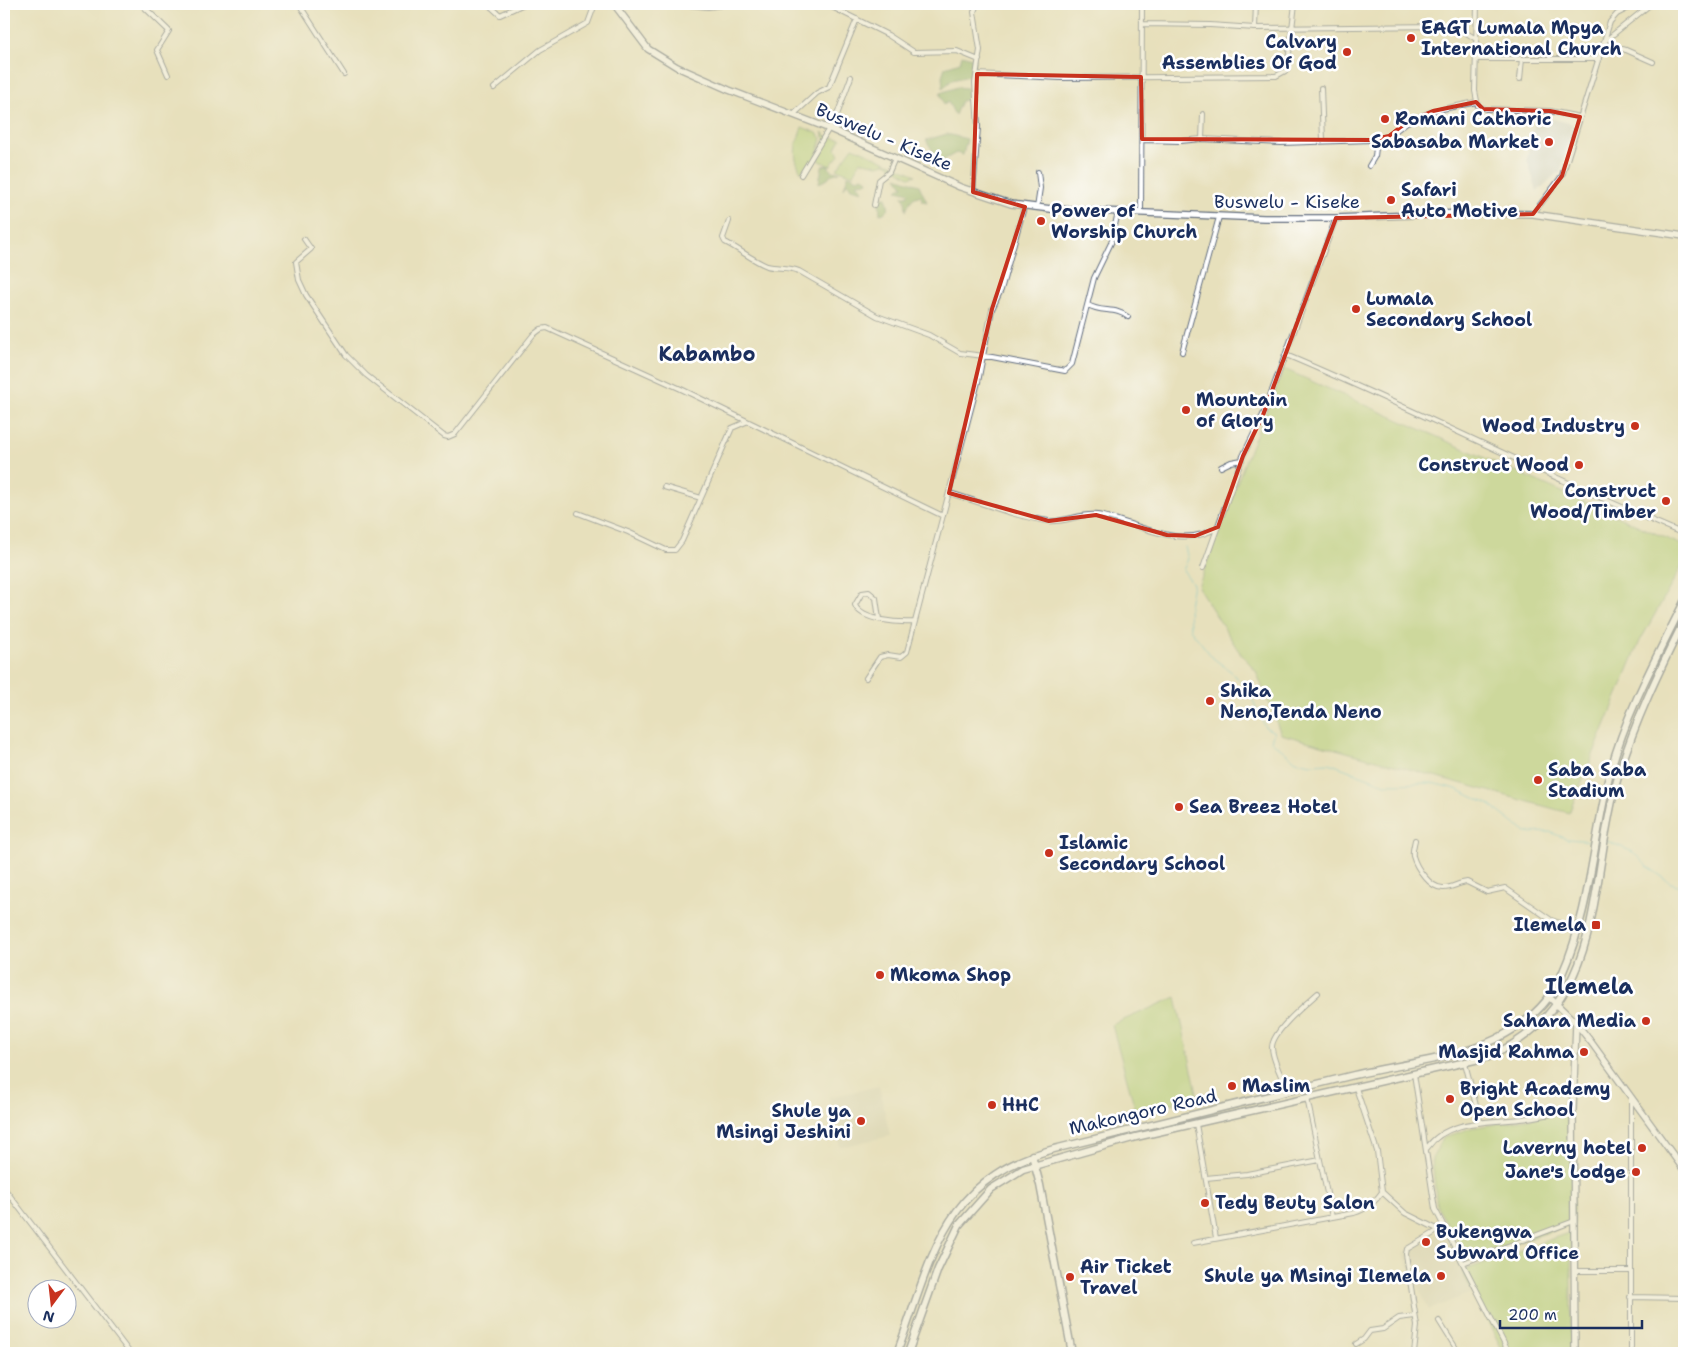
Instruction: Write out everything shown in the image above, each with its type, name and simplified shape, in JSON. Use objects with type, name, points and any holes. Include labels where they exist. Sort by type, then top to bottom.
[{"type":"main road","name":"Buswelu - Kiseke","points":[[614,4],[642,42],[666,61],[722,88],[830,129],[973,192],[1024,207],[1219,216],[1336,218],[1466,213],[1533,214],[1684,236]]},
{"type":"main road","name":"Makongoro Road","points":[[897,1353],[936,1249],[952,1217],[969,1195],[995,1172],[1032,1155],[1468,1050],[1516,1028],[1549,997],[1562,976],[1578,929],[1610,775],[1626,727],[1684,602]]},
{"type":"main road","name":"Makongoro Road","points":[[908,1353],[938,1269],[959,1225],[981,1198],[996,1185],[1012,1175],[1034,1165],[1136,1137],[1488,1057],[1520,1041],[1558,1004],[1572,981],[1582,957],[1617,779],[1634,729],[1684,621]]},
{"type":"main road","points":[[1549,997],[1576,1023],[1684,1170]]},
{"type":"main road","points":[[1575,1353],[1573,1110],[1576,1023]]},
{"type":"main road","points":[[1032,1155],[1072,1353]]},
{"type":"street","points":[[141,4],[169,31],[157,50],[168,75]]},
{"type":"street","points":[[299,4],[344,74]]},
{"type":"street","points":[[488,4],[500,15],[524,4]]},
{"type":"street","points":[[494,88],[540,50],[588,23],[595,4]]},
{"type":"street","points":[[679,4],[708,7],[730,4]]},
{"type":"street","points":[[826,4],[914,52],[957,51],[979,60]]},
{"type":"street","points":[[973,192],[977,160],[976,74],[979,60],[979,34],[974,10],[977,4]]},
{"type":"street","points":[[1141,213],[1142,4]]},
{"type":"street","points":[[1255,28],[1256,4]]},
{"type":"street","points":[[976,74],[1061,78],[1180,78],[1279,75],[1287,70],[1295,4]]},
{"type":"street","points":[[1477,4],[1476,102],[1483,109],[1550,111],[1580,117]]},
{"type":"street","points":[[1622,11],[1626,4]]},
{"type":"street","points":[[1533,214],[1562,176],[1610,22],[1622,11],[1636,4]]},
{"type":"street","points":[[1604,42],[1651,4]]},
{"type":"street","points":[[1674,4],[1684,6]]},
{"type":"street","points":[[793,115],[817,93],[829,87],[856,19]]},
{"type":"street","points":[[1142,24],[1255,28],[1452,27],[1460,29],[1476,39]]},
{"type":"street","points":[[1604,42],[1653,62]]},
{"type":"street","points":[[1476,59],[1599,59]]},
{"type":"street","points":[[1520,79],[1522,60]]},
{"type":"street","points":[[801,176],[830,129],[851,76]]},
{"type":"street","points":[[1320,88],[1323,140]]},
{"type":"street","points":[[1142,140],[1177,141],[1202,138],[1280,143],[1323,140],[1377,140],[1389,136],[1407,122],[1433,111],[1476,102]]},
{"type":"street","points":[[1202,138],[1203,114]]},
{"type":"street","points":[[1369,166],[1375,156],[1377,140]]},
{"type":"street","points":[[874,205],[879,180],[889,172],[895,158]]},
{"type":"street","points":[[1037,208],[1040,188],[1038,172]]},
{"type":"street","points":[[866,678],[880,657],[905,655],[984,355],[992,308],[1001,290],[1024,207]]},
{"type":"street","points":[[729,221],[724,240],[752,259],[770,266],[789,267],[799,271],[877,316],[929,335],[960,353],[984,355],[1065,372],[1074,359],[1097,270],[1113,236],[1118,212]]},
{"type":"street","points":[[1182,352],[1219,216]]},
{"type":"street","points":[[1203,568],[1242,460],[1263,416],[1336,218]]},
{"type":"street","points":[[304,238],[311,249],[296,262],[299,280],[314,308],[323,318],[340,348],[366,375],[444,436],[448,437],[455,434],[534,335],[541,329],[547,328],[681,389],[943,516]]},
{"type":"street","points":[[1088,305],[1096,309],[1116,310],[1128,317]]},
{"type":"street","points":[[1286,354],[1382,395],[1540,471],[1684,534]]},
{"type":"street","points":[[578,513],[671,552],[682,541],[732,428],[746,422]]},
{"type":"street","points":[[1220,467],[1228,462],[1242,460]]},
{"type":"street","points":[[664,487],[701,498]]},
{"type":"street","points":[[949,493],[1049,521],[1067,520],[1081,515],[1096,515],[1142,529],[1183,536],[1205,534],[1218,527]]},
{"type":"street","points":[[879,619],[876,598],[869,592],[862,593],[856,601],[856,609],[879,619],[896,622],[914,622]]},
{"type":"street","points":[[1415,840],[1412,851],[1414,859],[1427,880],[1435,886],[1444,888],[1466,882],[1487,892],[1505,888],[1552,920],[1578,929]]},
{"type":"street","points":[[1288,1092],[1272,1050],[1273,1040],[1290,1020],[1318,993]]},
{"type":"street","points":[[1465,1063],[1480,1121]]},
{"type":"street","points":[[1414,1074],[1433,1204],[1441,1229],[1463,1263],[1509,1353]]},
{"type":"street","points":[[1356,1088],[1376,1151],[1382,1192],[1405,1213],[1441,1229]]},
{"type":"street","points":[[1307,1098],[1332,1217]]},
{"type":"street","points":[[1631,1098],[1631,1353]]},
{"type":"street","points":[[1426,1149],[1440,1135],[1480,1121],[1516,1120],[1573,1110]]},
{"type":"street","points":[[1196,1124],[1216,1238]]},
{"type":"street","points":[[1206,1178],[1247,1174],[1320,1160]]},
{"type":"street","points":[[4,1188],[130,1353]]},
{"type":"street","points":[[1193,1243],[1365,1210],[1376,1201],[1382,1192]]},
{"type":"street","points":[[1463,1263],[1574,1221]]},
{"type":"street","points":[[1684,1222],[1684,1263]]},
{"type":"street","points":[[1414,1353],[1417,1336],[1406,1251],[1441,1229]]},
{"type":"street","points":[[1574,1271],[1630,1271]]},
{"type":"street","points":[[1630,1297],[1684,1298]]},
{"type":"street","points":[[1356,1344],[1370,1331],[1383,1329],[1399,1318],[1415,1316]]},
{"type":"street","points":[[1440,1321],[1459,1353]]},
{"type":"street","points":[[1676,1353],[1684,1353]]},
{"type":"highlighted area","points":[[977,74],[1141,77],[1142,139],[1371,140],[1389,136],[1407,122],[1433,111],[1476,102],[1483,109],[1550,111],[1580,117],[1562,176],[1533,214],[1336,218],[1263,415],[1243,456],[1218,527],[1213,531],[1195,536],[1167,535],[1096,515],[1049,521],[949,493],[992,309],[1025,207],[973,192]]},
{"type":"shaded area","name":"Sabasaba Market","points":[[1536,115],[1573,124],[1560,174],[1557,173],[1537,192],[1527,159]]},
{"type":"shaded area","points":[[879,1086],[890,1136],[840,1147],[829,1097]]},
{"type":"shaded area","points":[[1444,1228],[1474,1292],[1429,1310],[1403,1253]]},
{"type":"green space","points":[[962,55],[975,59],[973,75],[952,80],[943,88],[942,76],[945,67],[960,62]]},
{"type":"green space","points":[[957,87],[967,88],[972,93],[967,100],[961,101],[955,115],[948,102],[944,105],[940,93]]},
{"type":"green space","points":[[802,127],[817,133],[822,139],[814,164],[801,172],[795,154]]},
{"type":"green space","points":[[822,132],[828,137],[841,139],[836,148],[839,155],[830,166],[820,161],[818,157],[825,139]]},
{"type":"green space","points":[[947,134],[967,139],[963,155],[956,153],[940,162],[926,140]]},
{"type":"green space","points":[[853,147],[916,175],[909,177],[886,163],[877,165],[860,161],[853,175],[837,169]]},
{"type":"green space","points":[[828,165],[831,171],[840,172],[830,175],[828,179],[819,183],[822,166]]},
{"type":"green space","points":[[848,175],[858,179],[862,177],[867,179],[868,182],[857,183],[863,191],[851,188],[847,182],[844,188]]},
{"type":"green space","points":[[897,177],[919,185],[927,202],[922,201],[921,196],[915,197],[911,200],[906,211],[905,200],[901,196],[907,196],[909,193],[897,190],[903,186]]},
{"type":"green space","points":[[882,197],[886,197],[889,208],[880,214],[879,203]]},
{"type":"green space","points":[[1284,369],[1684,546],[1684,562],[1640,641],[1569,813],[1281,734],[1256,671],[1238,650],[1198,587],[1246,459]]},
{"type":"green space","points":[[1176,997],[1198,1097],[1136,1112],[1112,1025]]},
{"type":"green space","points":[[1570,1112],[1574,1224],[1468,1258],[1437,1207],[1432,1159],[1443,1138],[1470,1128]]},
{"type":"green space","points":[[1571,1232],[1571,1353],[1504,1353],[1462,1271]]},
{"type":"waterway","points":[[1185,547],[1188,559],[1183,570],[1193,584],[1189,605],[1190,629],[1213,658],[1233,673],[1250,694],[1265,727],[1274,732],[1271,741],[1296,761],[1311,764],[1329,763],[1385,784],[1432,783],[1456,789],[1490,805],[1526,833],[1550,832],[1567,839],[1593,841]]},
{"type":"waterway","points":[[1607,841],[1633,852],[1648,867],[1671,883],[1684,887]]},
{"type":"place","name":"EAGT Lumala Mpya International Church","points":[[1411,38]]},
{"type":"place","name":"Calvary Assemblies Of God","points":[[1347,52]]},
{"type":"place","name":"Romani Cathoric","points":[[1385,119]]},
{"type":"place","name":"Sabasaba Market","points":[[1549,142]]},
{"type":"place","name":"Safari Auto Motive","points":[[1391,200]]},
{"type":"place","name":"Power of Worship Church","points":[[1041,221]]},
{"type":"place","name":"Lumala Secondary School","points":[[1356,309]]},
{"type":"place","name":"Mountain of Glory","points":[[1186,410]]},
{"type":"place","name":"Wood Industry","points":[[1635,426]]},
{"type":"place","name":"Construct Wood","points":[[1579,465]]},
{"type":"place","name":"Construct Wood/Timber","points":[[1666,501]]},
{"type":"place","name":"Shika Neno,Tenda Neno","points":[[1210,701]]},
{"type":"place","name":"Saba Saba Stadium","points":[[1538,780]]},
{"type":"place","name":"Sea Breez Hotel","points":[[1179,807]]},
{"type":"place","name":"Islamic Secondary School","points":[[1049,853]]},
{"type":"place","name":"Ilemela","points":[[1596,925]]},
{"type":"place","name":"Mkoma Shop","points":[[880,975]]},
{"type":"place","name":"Sahara Media","points":[[1646,1021]]},
{"type":"place","name":"Masjid Rahma","points":[[1584,1052]]},
{"type":"place","name":"Maslim","points":[[1232,1086]]},
{"type":"place","name":"Bright Academy Open School","points":[[1450,1099]]},
{"type":"place","name":"HHC","points":[[992,1105]]},
{"type":"place","name":"Shule ya Msingi Jeshini","points":[[861,1121]]},
{"type":"place","name":"Laverny hotel","points":[[1642,1148]]},
{"type":"place","name":"Jane's Lodge","points":[[1636,1172]]},
{"type":"place","name":"Tedy Beuty Salon","points":[[1205,1203]]},
{"type":"place","name":"Bukengwa Subward Office","points":[[1426,1242]]},
{"type":"place","name":"Shule ya Msingi Ilemela","points":[[1441,1276]]},
{"type":"place","name":"Air Ticket Travel","points":[[1070,1277]]},
{"type":"district","name":"Kabambo","points":[[707,354]]},
{"type":"district","name":"Ilemela","points":[[1589,986]]}]
